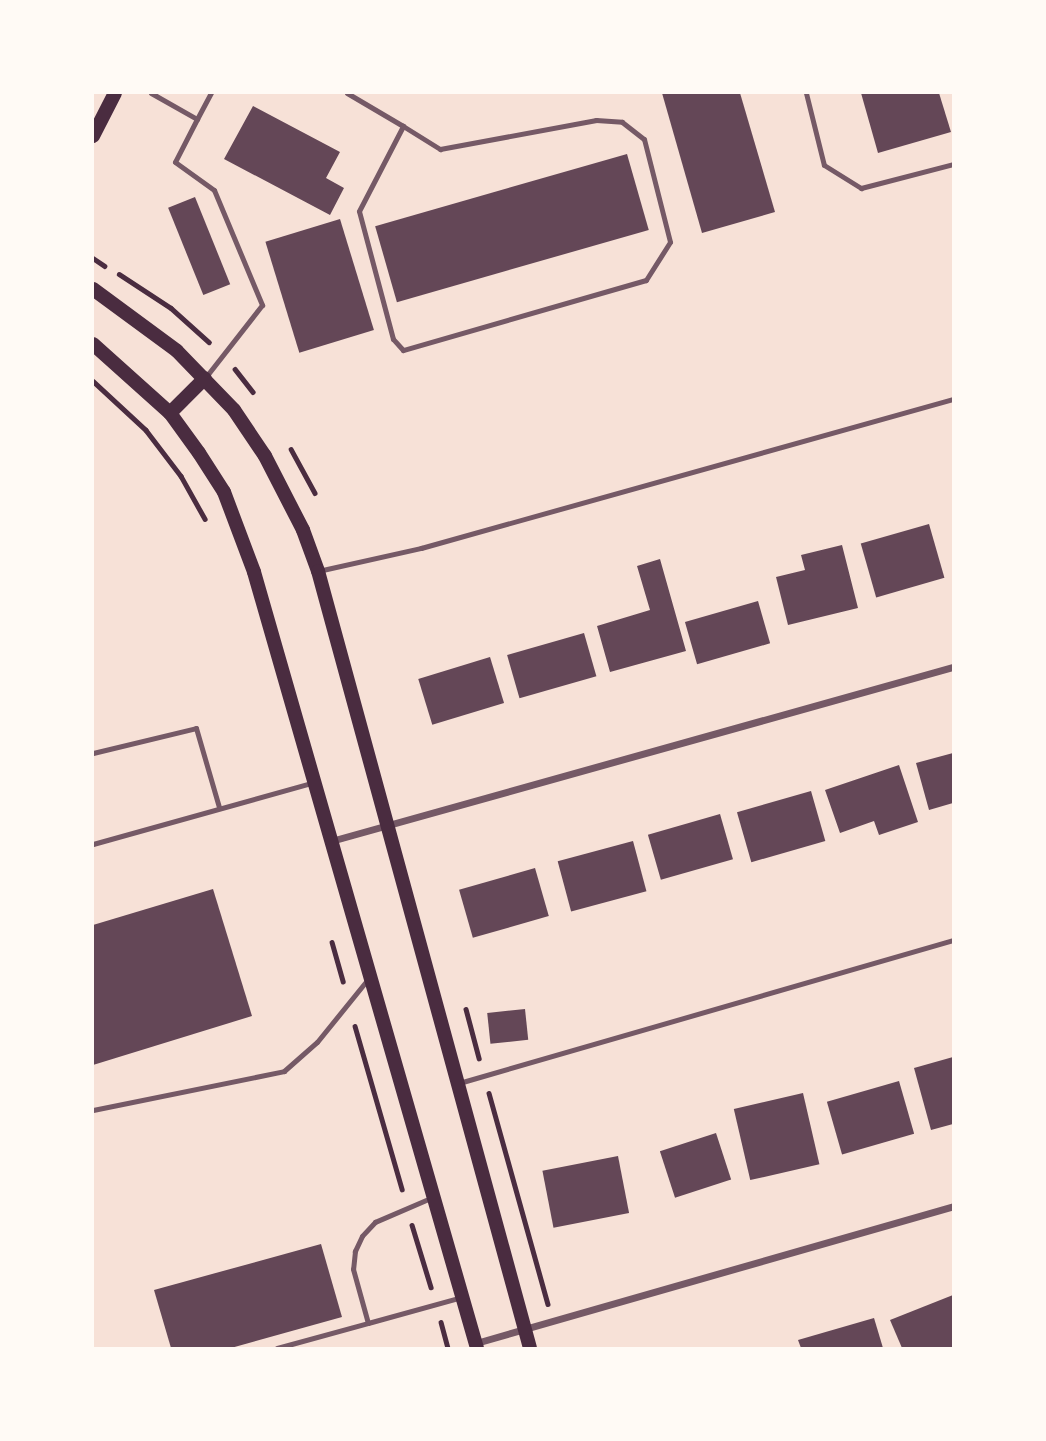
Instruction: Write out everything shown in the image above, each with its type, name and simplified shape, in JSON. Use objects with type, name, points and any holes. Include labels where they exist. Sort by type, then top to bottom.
[{"type":"main road","points":[[93,136],[115,93]]},
{"type":"main road","points":[[93,289],[149,328],[205,378],[234,410],[265,456],[303,530],[318,571],[530,1348]]},
{"type":"main road","points":[[93,344],[170,413],[224,492],[254,572],[476,1346]]},
{"type":"main road","points":[[170,413],[205,378]]},
{"type":"street","points":[[331,841],[953,667]]},
{"type":"street","points":[[476,1346],[524,1328],[953,1206]]},
{"type":"lane","points":[[151,93],[197,120]]},
{"type":"lane","points":[[205,378],[262,305],[214,190],[175,162],[211,93]]},
{"type":"lane","points":[[347,93],[403,126],[440,149],[596,120],[622,122],[644,139],[670,242],[646,280],[403,350],[393,339],[359,211],[403,126]]},
{"type":"lane","points":[[806,93],[824,165],[861,188],[953,164]]},
{"type":"lane","points":[[318,571],[421,548],[953,399]]},
{"type":"lane","points":[[93,753],[196,728],[219,807]]},
{"type":"lane","points":[[93,844],[315,782]]},
{"type":"lane","points":[[457,1083],[953,940]]},
{"type":"lane","points":[[93,1110],[284,1071],[317,1042],[370,976]]},
{"type":"lane","points":[[368,1323],[353,1269],[355,1251],[362,1236],[375,1222],[433,1197]]},
{"type":"lane","points":[[277,1348],[462,1297]]},
{"type":"path","points":[[93,381],[146,430],[181,476],[211,529]]},
{"type":"path","points":[[330,936],[449,1348]]},
{"type":"building","points":[[662,93],[740,93],[775,212],[702,233]]},
{"type":"building","points":[[861,93],[939,93],[951,132],[878,153]]},
{"type":"building","points":[[253,106],[340,152],[326,178],[344,188],[330,215],[224,159]]},
{"type":"building","points":[[627,154],[649,230],[397,302],[375,226]]},
{"type":"building","points":[[195,197],[230,284],[203,295],[168,208]]},
{"type":"building","points":[[340,219],[374,330],[299,353],[265,242]]},
{"type":"building","points":[[929,524],[944,578],[876,597],[861,544]]},
{"type":"building","points":[[842,545],[858,608],[788,625],[776,577],[805,570],[801,555]]},
{"type":"building","points":[[660,559],[686,651],[610,672],[597,626],[650,610],[637,566]]},
{"type":"building","points":[[758,601],[770,643],[697,664],[685,622]]},
{"type":"building","points":[[584,633],[596,676],[520,698],[507,655]]},
{"type":"building","points":[[490,657],[504,703],[432,725],[418,679]]},
{"type":"building","points":[[953,753],[953,803],[929,810],[916,763]]},
{"type":"building","points":[[899,765],[918,822],[879,835],[874,821],[840,833],[825,790]]},
{"type":"building","points":[[811,791],[825,841],[751,862],[737,812]]},
{"type":"building","points":[[720,814],[733,859],[661,880],[648,835]]},
{"type":"building","points":[[633,841],[646,891],[571,911],[558,861]]},
{"type":"building","points":[[535,868],[549,916],[473,938],[459,890]]},
{"type":"building","points":[[213,889],[252,1016],[93,1065],[93,925]]},
{"type":"building","points":[[525,1009],[528,1040],[490,1044],[487,1013]]},
{"type":"building","points":[[953,1057],[953,1124],[931,1130],[914,1068]]},
{"type":"building","points":[[899,1081],[914,1134],[842,1155],[827,1102]]},
{"type":"building","points":[[803,1093],[819,1164],[750,1180],[734,1109]]},
{"type":"building","points":[[716,1133],[731,1180],[675,1198],[660,1151]]},
{"type":"building","points":[[618,1156],[629,1213],[553,1228],[542,1171]]},
{"type":"building","points":[[321,1244],[342,1317],[231,1348],[171,1348],[154,1290]]},
{"type":"building","points":[[953,1295],[953,1348],[902,1348],[890,1320]]},
{"type":"building","points":[[874,1318],[883,1348],[801,1348],[798,1340]]}]
